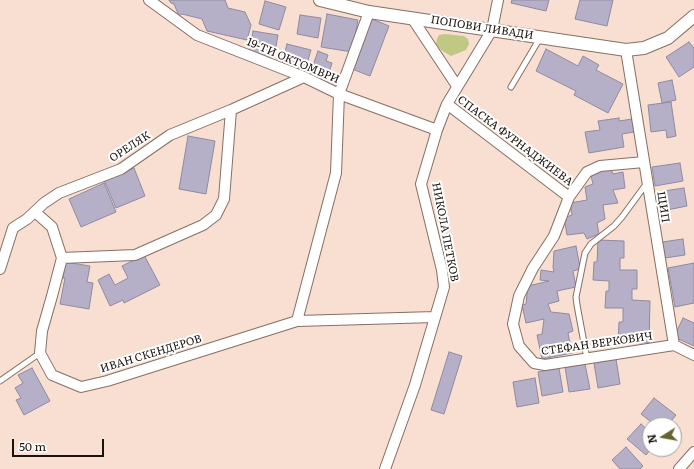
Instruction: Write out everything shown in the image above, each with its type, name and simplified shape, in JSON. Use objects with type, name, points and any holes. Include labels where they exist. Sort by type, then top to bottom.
[{"type":"street","name":"19-ТИ ОКТОМВРИ","points":[[149,0],[197,35],[304,77],[339,94],[437,130]]},
{"type":"street","name":"ПОПОВИ ЛИВАДИ","points":[[322,0],[370,12],[626,50],[644,48],[668,38],[694,16]]},
{"type":"street","points":[[492,30],[498,0]]},
{"type":"street","points":[[297,321],[336,172],[339,94],[370,12]]},
{"type":"street","points":[[412,18],[457,86]]},
{"type":"street","name":"НИКОЛА ПЕТКОВ","points":[[385,469],[415,385],[444,287],[442,270],[421,184],[437,130],[447,104],[492,30]]},
{"type":"street","name":"ЩИП","points":[[626,50],[674,345]]},
{"type":"street","name":"ОРЕЛЯК","points":[[0,269],[13,228],[59,193],[121,169],[170,135],[231,110],[304,77]]},
{"type":"street","name":"СПАСКА ФУРНАДЖИЕВА","points":[[447,104],[569,197]]},
{"type":"street","points":[[62,258],[135,255],[203,225],[216,215],[224,199],[231,110]]},
{"type":"street","name":"СТЕФАН ВЕРКОВИЧ","points":[[644,162],[600,166],[587,172],[569,197],[554,236],[533,268],[519,296],[513,324],[519,346],[534,363],[545,365],[674,345]]},
{"type":"street","points":[[34,212],[52,227],[62,258],[49,310],[42,331],[40,353]]},
{"type":"street","name":"ИВАН СКЕНДЕРОВ","points":[[40,353],[52,375],[81,387],[107,381],[297,321],[435,317]]},
{"type":"street","points":[[674,345],[694,355]]},
{"type":"street","points":[[679,469],[694,452]]},
{"type":"lane","points":[[511,87],[541,38]]},
{"type":"lane","points":[[587,359],[576,297],[585,253],[591,244],[614,226],[622,217],[647,182]]},
{"type":"lane","points":[[0,381],[40,353]]},
{"type":"green space","points":[[445,34],[464,36],[468,39],[469,44],[466,50],[451,56],[441,50],[436,44],[437,39],[439,35]]},
{"type":"building","points":[[169,0],[225,0],[228,8],[245,12],[251,25],[247,40],[207,31],[202,19],[182,14],[179,16],[174,4]]},
{"type":"building","points":[[512,0],[549,0],[546,11],[511,3]]},
{"type":"building","points":[[580,0],[613,0],[607,26],[575,19]]},
{"type":"building","points":[[265,1],[286,7],[279,30],[259,24]]},
{"type":"building","points":[[327,14],[358,20],[352,52],[321,47]]},
{"type":"building","points":[[300,15],[321,18],[318,38],[297,34]]},
{"type":"building","points":[[372,19],[389,26],[370,76],[352,69]]},
{"type":"building","points":[[253,31],[278,35],[274,58],[249,54]]},
{"type":"building","points":[[689,42],[694,48],[694,67],[679,77],[666,57]]},
{"type":"building","points":[[287,44],[311,50],[305,70],[282,63]]},
{"type":"building","points":[[546,49],[578,66],[583,56],[599,65],[596,70],[623,84],[608,113],[574,95],[576,91],[536,71]]},
{"type":"building","points":[[318,51],[328,55],[326,61],[332,63],[327,79],[310,74]]},
{"type":"building","points":[[672,80],[676,100],[662,103],[658,83]]},
{"type":"building","points":[[671,102],[676,136],[667,138],[666,130],[651,132],[648,105]]},
{"type":"building","points":[[619,118],[619,121],[632,119],[634,132],[622,134],[624,147],[589,153],[585,132],[600,130],[598,121]]},
{"type":"building","points":[[188,136],[215,141],[206,194],[179,189]]},
{"type":"building","points":[[680,163],[683,181],[655,186],[652,167]]},
{"type":"building","points":[[134,168],[145,196],[116,208],[104,180]]},
{"type":"building","points":[[611,169],[613,174],[623,172],[625,188],[613,190],[618,203],[603,205],[605,219],[597,223],[599,234],[587,239],[584,233],[567,235],[564,218],[572,215],[570,203],[587,200],[585,187],[593,184],[590,172]]},
{"type":"building","points":[[104,183],[116,212],[81,227],[69,199]]},
{"type":"building","points":[[684,188],[687,206],[667,210],[664,191]]},
{"type":"building","points":[[683,239],[685,255],[665,258],[662,242]]},
{"type":"building","points":[[598,240],[624,241],[624,258],[620,258],[620,270],[637,270],[637,289],[632,289],[632,300],[650,301],[649,343],[618,342],[619,322],[623,322],[623,308],[605,308],[606,291],[609,291],[609,281],[593,280],[594,262],[597,262]]},
{"type":"building","points":[[576,246],[580,269],[573,271],[576,287],[557,291],[559,301],[548,304],[551,312],[569,314],[573,331],[568,333],[572,353],[542,359],[537,335],[542,334],[544,319],[526,323],[522,305],[526,304],[528,286],[549,281],[540,280],[541,270],[554,272],[554,251]]},
{"type":"building","points":[[144,255],[160,285],[124,303],[123,300],[110,306],[98,280],[109,274],[115,285],[128,278],[122,266]]},
{"type":"building","points":[[65,262],[90,266],[87,282],[93,283],[89,309],[60,304],[65,278],[63,278]]},
{"type":"building","points":[[694,263],[694,303],[675,307],[668,268]]},
{"type":"building","points":[[683,318],[694,323],[694,346],[674,337]]},
{"type":"building","points":[[449,352],[462,356],[444,414],[431,410]]},
{"type":"building","points":[[616,359],[620,384],[598,388],[594,363]]},
{"type":"building","points":[[585,364],[590,389],[569,392],[565,367]]},
{"type":"building","points":[[32,368],[50,401],[24,415],[16,400],[21,398],[15,388],[23,383],[18,375]]},
{"type":"building","points":[[559,368],[563,392],[542,396],[538,372]]},
{"type":"building","points":[[535,378],[539,403],[517,407],[513,382]]},
{"type":"building","points":[[654,398],[676,415],[674,417],[645,417],[641,414]]},
{"type":"building","points":[[641,424],[642,425],[642,452],[627,439]]},
{"type":"building","points":[[626,447],[643,466],[640,469],[620,469],[612,460]]}]
